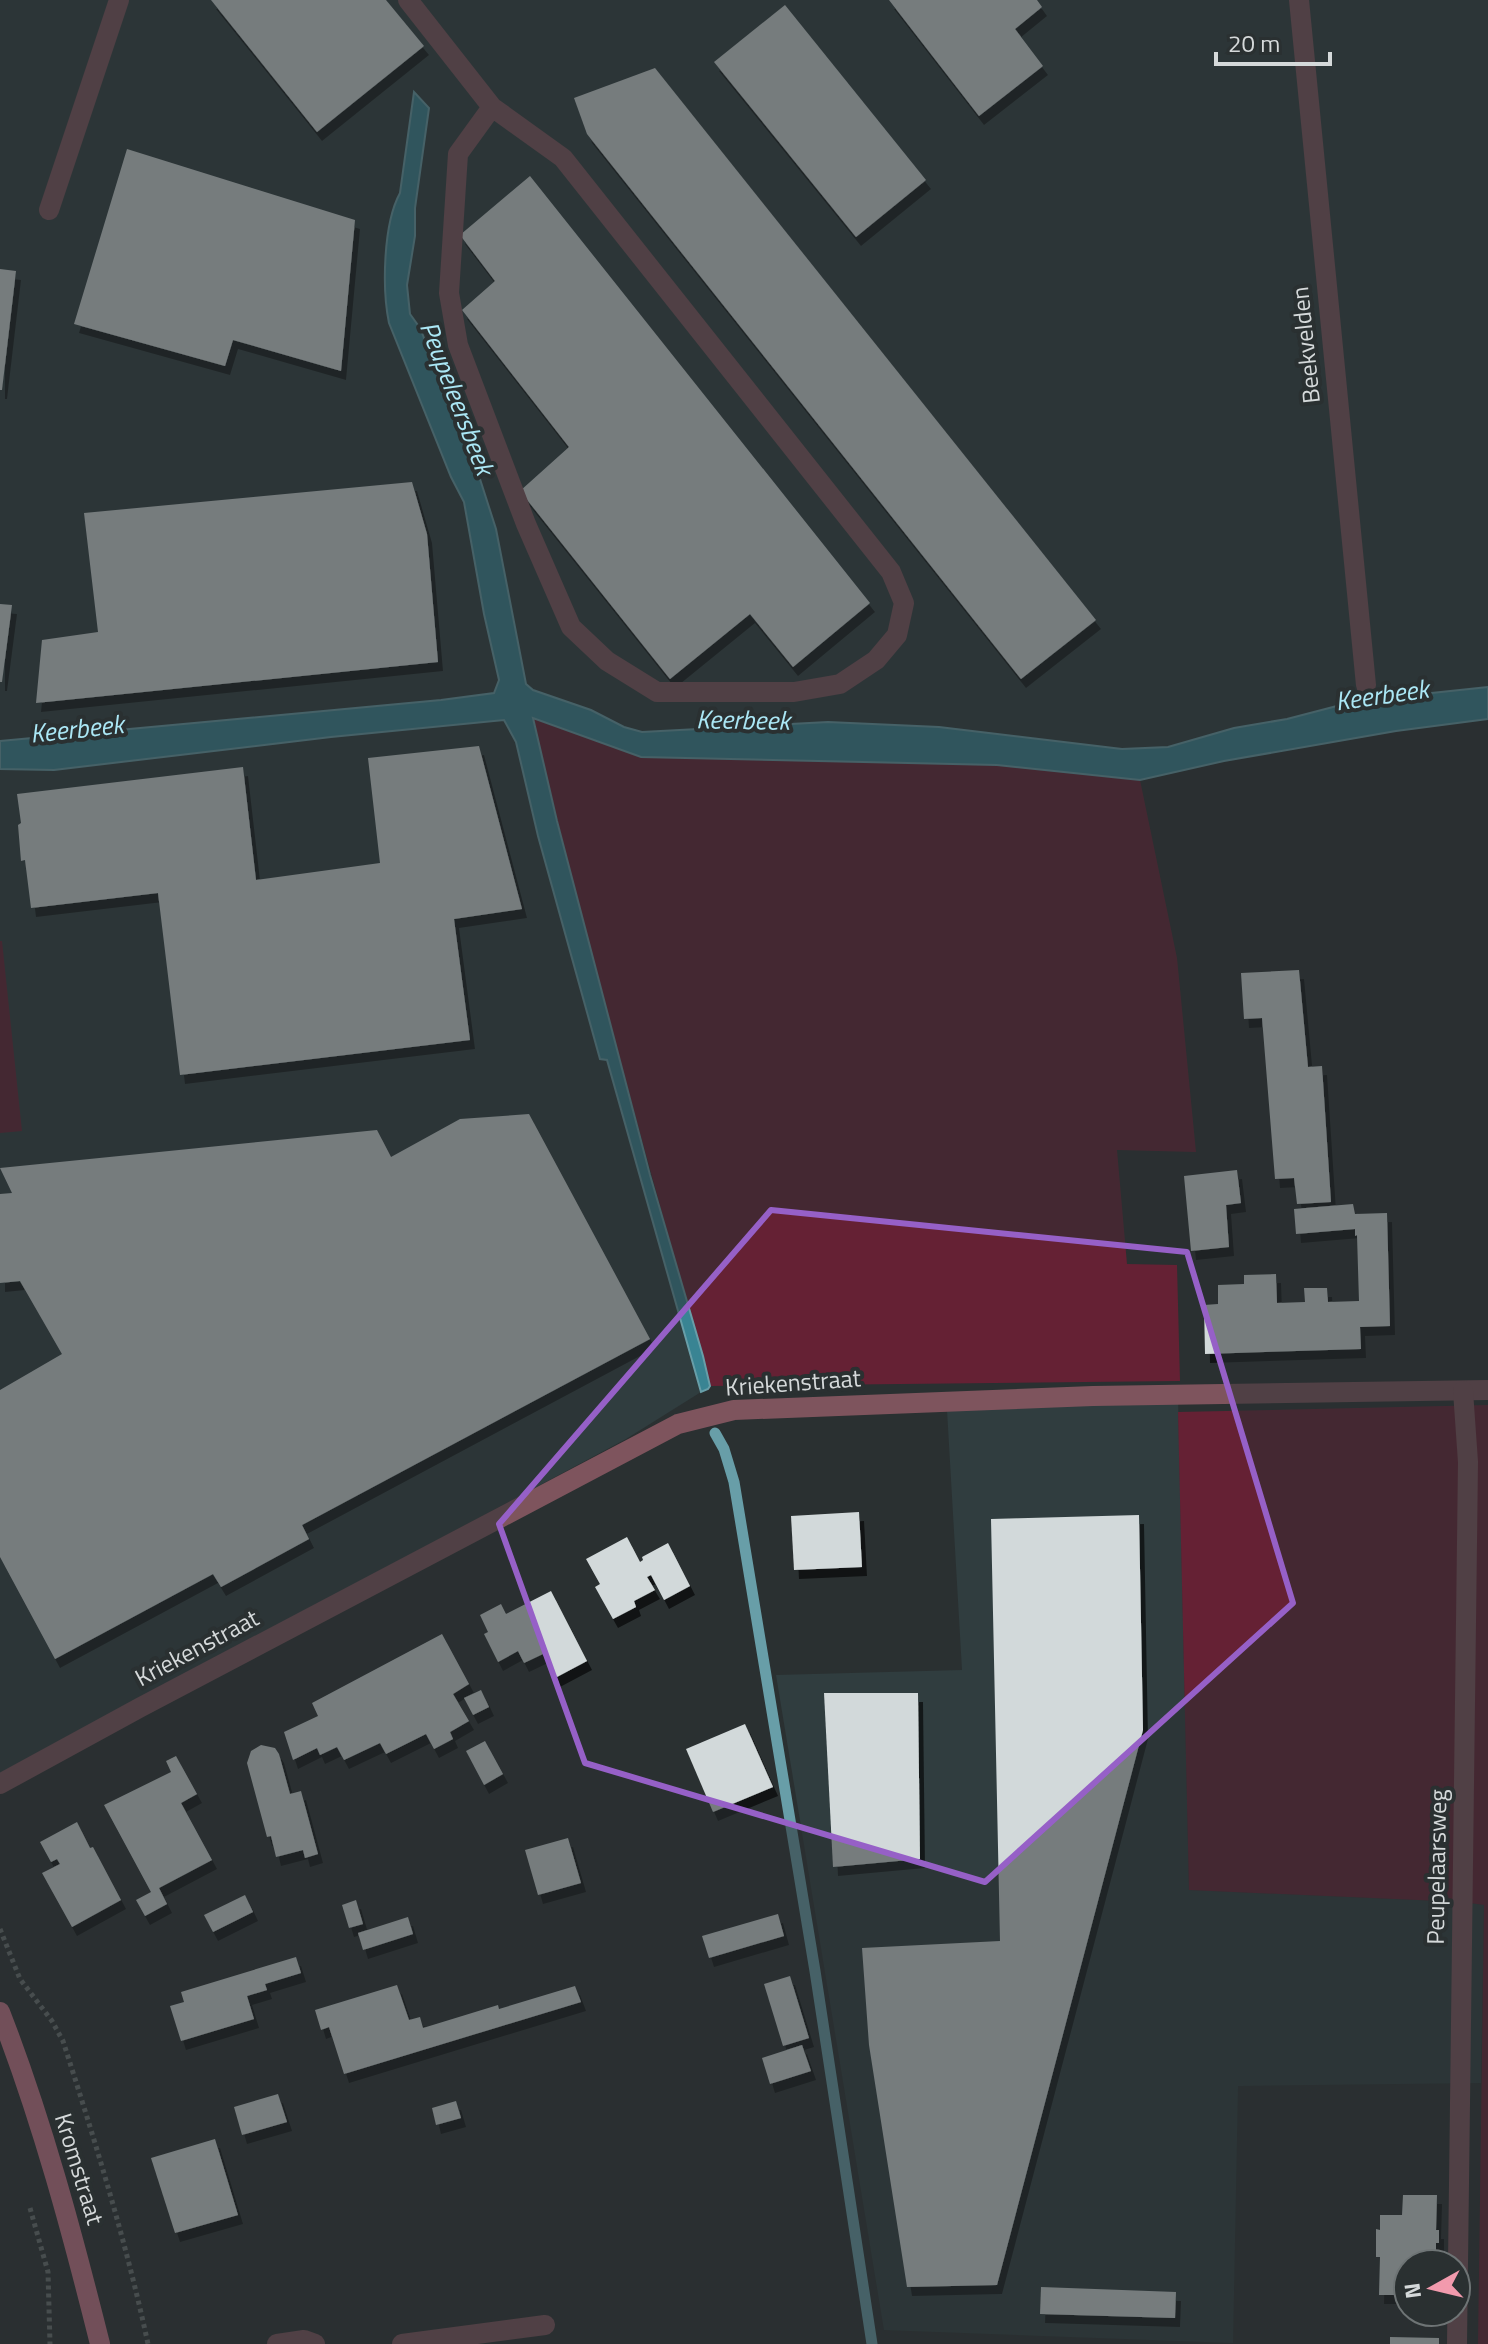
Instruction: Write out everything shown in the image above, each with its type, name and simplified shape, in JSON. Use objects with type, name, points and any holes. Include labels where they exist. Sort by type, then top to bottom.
[{"type":"main road","name":"Kromstraat","points":[[0,2012],[73,2238],[100,2344]]},
{"type":"street","points":[[49,210],[119,0]]},
{"type":"street","points":[[408,0],[492,107],[563,158],[891,572],[904,603],[897,635],[876,660],[840,684],[794,692],[657,692],[607,661],[571,627],[526,524],[458,345],[449,293],[458,154],[492,107]]},
{"type":"street","name":"Beekvelden","points":[[1299,0],[1366,685]]},
{"type":"street","name":"Kriekenstraat","points":[[0,1784],[678,1424],[734,1410],[1093,1396],[1488,1390]]},
{"type":"street","name":"Peupelaarsweg","points":[[1457,2344],[1468,1462],[1463,1391]]},
{"type":"street","points":[[402,2344],[545,2325]]},
{"type":"street","points":[[277,2344],[304,2340],[315,2344]]},
{"type":"path","points":[[0,1929],[20,1979],[63,2041],[108,2183],[148,2344]]},
{"type":"path","points":[[29,2202],[48,2272],[50,2344]]},
{"type":"highlighted area","points":[[771,1210],[1187,1252],[1293,1603],[985,1882],[585,1763],[499,1524]]},
{"type":"shaded area","points":[[0,0],[1488,0],[1488,687],[1356,701],[1287,719],[1234,728],[1168,747],[1123,749],[1093,746],[631,741],[591,710],[533,691],[538,836],[600,1058],[607,1060],[701,1392],[626,1439],[0,1774]]},
{"type":"shaded area","points":[[533,718],[641,757],[997,765],[1140,780],[1177,958],[1196,1152],[1117,1150],[1127,1264],[1177,1265],[1180,1381],[710,1386],[596,969]]},
{"type":"shaded area","points":[[0,941],[22,1131],[0,1133]]},
{"type":"shaded area","points":[[1178,1395],[1189,1890],[1484,1905],[1481,2083],[1238,2086],[1233,2343],[884,2330],[776,1675],[962,1670],[947,1410]]},
{"type":"shaded area","points":[[1488,1405],[1488,2344],[1478,2344],[1484,1905],[1189,1890],[1178,1412]]},
{"type":"water","points":[[414,92],[429,108],[407,285],[410,314],[420,328],[480,479],[496,529],[526,684],[533,690],[642,732],[828,722],[939,727],[1122,749],[1168,747],[1234,728],[1287,719],[1356,701],[1488,687],[1488,719],[1396,731],[1224,761],[1140,780],[997,765],[641,757],[533,718],[650,1175],[703,1356],[710,1386],[701,1392],[607,1060],[600,1059],[538,836],[516,742],[504,720],[54,770],[0,769],[0,741],[494,693],[499,680],[464,502],[389,323],[387,309],[387,239],[400,193]]},
{"type":"building","points":[[211,0],[386,0],[424,46],[317,132]]},
{"type":"building","points":[[889,0],[1037,0],[1042,7],[1015,29],[1043,66],[979,116]]},
{"type":"building","points":[[785,5],[926,180],[856,237],[714,62]]},
{"type":"building","points":[[655,68],[1096,620],[1021,679],[587,134],[574,98]]},
{"type":"building","points":[[127,149],[355,220],[341,371],[233,340],[225,366],[74,324]]},
{"type":"building","points":[[530,176],[870,603],[793,667],[750,614],[670,679],[520,491],[569,447],[462,310],[495,281],[460,235]]},
{"type":"building","points":[[0,269],[16,271],[2,390],[0,390]]},
{"type":"building","points":[[412,482],[427,534],[438,662],[36,703],[42,640],[98,632],[84,513]]},
{"type":"building","points":[[0,604],[12,605],[2,682],[0,682]]},
{"type":"building","points":[[479,746],[522,909],[454,919],[470,1040],[180,1075],[158,893],[31,908],[25,860],[21,861],[17,794],[243,767],[256,880],[380,863],[368,758]]},
{"type":"building","points":[[1299,970],[1308,1067],[1322,1066],[1331,1202],[1297,1204],[1294,1178],[1275,1179],[1262,1018],[1244,1019],[1241,973]]},
{"type":"building","points":[[529,1114],[650,1339],[302,1525],[309,1539],[221,1587],[213,1574],[55,1659],[0,1557],[0,1390],[62,1354],[20,1281],[0,1283],[0,1194],[12,1193],[0,1168],[377,1130],[391,1157],[460,1119]]},
{"type":"building","points":[[1237,1170],[1241,1203],[1226,1205],[1229,1247],[1191,1251],[1184,1176]]},
{"type":"building","points":[[1353,1204],[1355,1214],[1387,1213],[1390,1326],[1360,1327],[1361,1349],[1205,1354],[1204,1305],[1218,1304],[1218,1285],[1244,1284],[1244,1275],[1276,1274],[1277,1303],[1305,1302],[1304,1288],[1327,1288],[1328,1302],[1359,1301],[1355,1229],[1296,1234],[1294,1209]]},
{"type":"building","points":[[859,1512],[862,1567],[794,1570],[791,1516]]},
{"type":"building","points":[[1139,1515],[1143,1730],[997,2285],[907,2287],[869,2045],[862,1948],[1000,1941],[991,1519]]},
{"type":"building","points":[[627,1537],[640,1562],[642,1557],[668,1543],[690,1586],[664,1600],[651,1575],[647,1577],[655,1590],[634,1601],[636,1607],[613,1619],[595,1587],[600,1584],[586,1559]]},
{"type":"building","points":[[551,1591],[587,1661],[555,1678],[543,1654],[524,1663],[518,1651],[498,1662],[484,1634],[488,1632],[480,1615],[501,1604],[506,1614]]},
{"type":"building","points":[[442,1634],[469,1684],[453,1694],[469,1721],[450,1732],[453,1739],[434,1749],[426,1734],[386,1754],[380,1743],[344,1760],[337,1747],[320,1755],[317,1748],[293,1760],[284,1732],[318,1716],[312,1703]]},
{"type":"building","points":[[481,1690],[489,1707],[473,1715],[464,1698]]},
{"type":"building","points":[[824,1693],[918,1693],[920,1859],[833,1867]]},
{"type":"building","points":[[745,1724],[773,1787],[713,1812],[686,1749]]},
{"type":"building","points":[[485,1741],[503,1774],[484,1785],[466,1751]]},
{"type":"building","points":[[261,1745],[275,1748],[279,1754],[290,1794],[301,1791],[318,1854],[305,1858],[303,1850],[276,1857],[271,1836],[267,1837],[247,1763],[251,1751]]},
{"type":"building","points":[[176,1756],[197,1794],[181,1803],[212,1860],[159,1888],[167,1904],[145,1916],[136,1900],[151,1892],[104,1805],[171,1772],[166,1761]]},
{"type":"building","points":[[77,1822],[121,1900],[72,1927],[42,1873],[60,1864],[57,1859],[51,1862],[40,1842]]},
{"type":"building","points":[[568,1838],[581,1883],[538,1895],[525,1850]]},
{"type":"building","points":[[245,1895],[253,1912],[213,1932],[204,1915]]},
{"type":"building","points":[[356,1900],[363,1924],[349,1928],[342,1905]]},
{"type":"building","points":[[778,1914],[784,1936],[709,1958],[702,1936]]},
{"type":"building","points":[[408,1917],[413,1934],[363,1950],[358,1933]]},
{"type":"building","points":[[296,1957],[301,1973],[265,1984],[267,1990],[247,1996],[254,2019],[181,2041],[170,2006],[184,2002],[181,1992]]},
{"type":"building","points":[[790,1976],[809,2038],[783,2046],[764,1984]]},
{"type":"building","points":[[397,1985],[409,2020],[420,2017],[423,2028],[575,1986],[581,2002],[344,2074],[329,2027],[321,2030],[315,2010]]},
{"type":"building","points":[[802,2045],[811,2071],[770,2084],[762,2058]]},
{"type":"building","points":[[278,2094],[287,2122],[242,2135],[234,2107]]},
{"type":"building","points":[[456,2101],[461,2118],[436,2125],[432,2108]]},
{"type":"building","points":[[215,2139],[238,2215],[175,2233],[151,2158]]},
{"type":"building","points":[[1403,2195],[1437,2195],[1436,2230],[1439,2230],[1439,2243],[1436,2243],[1436,2248],[1392,2248],[1392,2295],[1379,2295],[1380,2257],[1376,2257],[1376,2229],[1380,2230],[1380,2215],[1402,2215]]},
{"type":"building","points":[[1041,2287],[1176,2292],[1175,2318],[1040,2314]]},
{"type":"building","points":[[1390,2337],[1439,2338],[1439,2344],[1390,2344]]},
{"type":"waterway","points":[[715,1433],[724,1449],[734,1482],[815,1971],[872,2344]]},
{"type":"water label","name":"Peupeleersbeek","points":[[457,398]]},
{"type":"water label","name":"Keerbeek","points":[[1382,695]]},
{"type":"water label","name":"Keerbeek","points":[[743,720]]},
{"type":"water label","name":"Keerbeek","points":[[77,729]]}]
